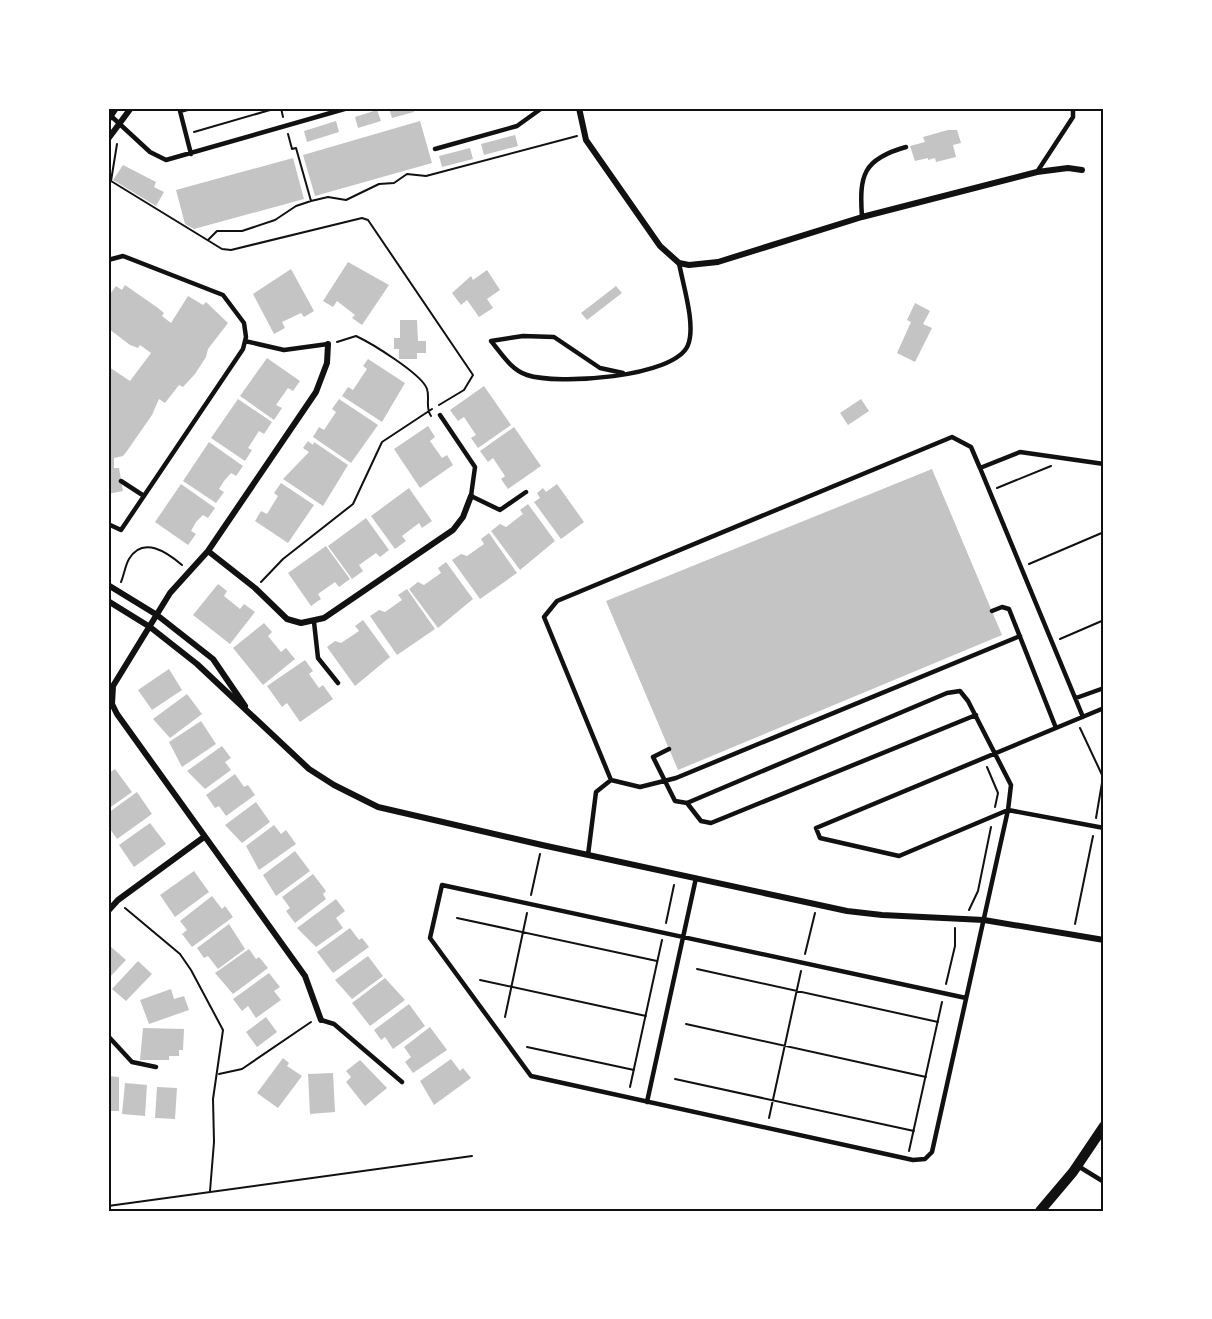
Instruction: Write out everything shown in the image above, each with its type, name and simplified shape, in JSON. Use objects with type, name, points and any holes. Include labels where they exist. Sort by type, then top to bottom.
[{"type":"street","points":[[109,118],[116,108]]},
{"type":"street","points":[[108,139],[131,108]]},
{"type":"street","points":[[579,108],[586,140],[660,246],[679,263],[703,266],[862,217],[1037,172],[1068,168],[1082,170]]},
{"type":"street","points":[[321,1020],[304,976],[112,704],[113,686],[170,593],[208,551],[316,392],[327,363],[328,344]]},
{"type":"street","points":[[208,551],[255,588],[286,619],[301,623],[314,622],[324,618],[453,530],[463,516],[471,496]]},
{"type":"street","points":[[108,585],[157,615],[213,659],[250,714]]},
{"type":"street","points":[[108,601],[150,627],[197,664],[309,769],[358,798],[396,812],[816,904],[882,915],[984,920],[1104,940]]},
{"type":"street","points":[[108,911],[118,900],[204,837]]},
{"type":"street","points":[[1040,1211],[1077,1166],[1104,1126]]},
{"type":"lane","points":[[190,108],[180,109],[191,154]]},
{"type":"lane","points":[[109,118],[121,124],[150,152],[166,160],[348,108]]},
{"type":"lane","points":[[435,149],[517,126],[542,108]]},
{"type":"lane","points":[[1037,172],[1073,117],[1073,108]]},
{"type":"lane","points":[[862,217],[860,187],[867,168],[875,159],[906,147]]},
{"type":"lane","points":[[108,260],[123,256],[223,295],[244,323],[245,341],[243,349],[121,530],[108,524]]},
{"type":"lane","points":[[623,373],[600,368],[554,337],[523,336],[491,341],[513,367],[525,375],[545,380],[566,379],[623,373],[651,370],[669,362],[687,346],[691,327],[679,263]]},
{"type":"lane","points":[[245,341],[284,350],[328,344]]},
{"type":"lane","points":[[440,415],[475,467],[471,496],[500,510],[526,492]]},
{"type":"lane","points":[[611,780],[544,617],[557,601],[952,437],[971,447],[1083,717]]},
{"type":"lane","points":[[980,468],[1020,452],[1104,464]]},
{"type":"lane","points":[[121,481],[144,496]]},
{"type":"lane","points":[[992,611],[1002,607],[1009,609],[1056,728]]},
{"type":"lane","points":[[314,622],[318,658],[338,683]]},
{"type":"lane","points":[[611,780],[640,787],[676,778],[1020,636]]},
{"type":"lane","points":[[1076,699],[1104,688]]},
{"type":"lane","points":[[669,749],[653,757],[662,780],[675,801],[687,803],[947,693],[960,691],[976,715],[1011,785],[1008,810],[932,1152],[925,1159],[908,1159],[531,1076],[430,938],[442,885],[966,998]]},
{"type":"lane","points":[[1104,708],[816,828],[820,838],[899,856],[1008,810],[1104,828]]},
{"type":"lane","points":[[687,803],[701,821],[711,823],[976,715]]},
{"type":"lane","points":[[588,855],[596,792],[611,780]]},
{"type":"lane","points":[[647,1102],[685,938],[696,878]]},
{"type":"lane","points":[[321,1020],[334,1024],[402,1082]]},
{"type":"lane","points":[[108,1036],[132,1062],[156,1067]]},
{"type":"lane","points":[[1077,1166],[1104,1182]]},
{"type":"path","points":[[186,134],[279,108],[292,149],[296,148],[311,201]]},
{"type":"path","points":[[121,124],[111,181],[222,249],[231,250],[362,218],[368,220],[473,375],[464,390],[382,442],[353,504],[283,559],[255,588]]},
{"type":"path","points":[[208,240],[216,231],[242,231],[275,220],[296,206],[311,201],[328,197],[346,200],[379,184],[394,183],[407,174],[426,176],[585,134]]},
{"type":"path","points":[[328,344],[356,336],[414,371],[428,390],[428,412],[434,420],[440,415]]},
{"type":"path","points":[[989,491],[1070,458]]},
{"type":"path","points":[[1021,567],[1104,532]]},
{"type":"path","points":[[118,591],[129,559],[144,549],[165,550],[189,570]]},
{"type":"path","points":[[1052,642],[1104,620]]},
{"type":"path","points":[[967,920],[970,902],[978,891],[998,793],[984,759]]},
{"type":"path","points":[[505,1017],[542,845]]},
{"type":"path","points":[[628,1098],[676,873]]},
{"type":"path","points":[[118,900],[180,954],[223,1030],[219,1074],[213,1099],[214,1142],[210,1191]]},
{"type":"path","points":[[766,1128],[816,904]]},
{"type":"path","points":[[457,918],[658,961]]},
{"type":"path","points":[[908,1159],[955,946],[955,919]]},
{"type":"path","points":[[697,969],[938,1022]]},
{"type":"path","points":[[480,981],[646,1016]]},
{"type":"path","points":[[219,1074],[242,1069],[309,1022],[321,1020]]},
{"type":"path","points":[[686,1024],[926,1077]]},
{"type":"path","points":[[527,1047],[634,1070]]},
{"type":"path","points":[[675,1079],[914,1131]]},
{"type":"path","points":[[108,1206],[472,1156]]},
{"type":"building","points":[[389,108],[413,108],[414,112],[392,118]]},
{"type":"building","points":[[377,110],[381,121],[358,128],[355,117]]},
{"type":"building","points":[[336,121],[339,132],[307,142],[304,131]]},
{"type":"building","points":[[420,121],[432,163],[315,196],[303,155]]},
{"type":"building","points":[[948,130],[957,130],[961,143],[953,145],[956,157],[936,162],[935,158],[915,161],[910,146],[925,142],[923,137]]},
{"type":"building","points":[[515,135],[518,146],[484,155],[481,144]]},
{"type":"building","points":[[470,148],[473,159],[442,167],[439,156]]},
{"type":"building","points":[[293,158],[304,199],[194,229],[185,224],[176,190]]},
{"type":"building","points":[[123,165],[156,182],[154,187],[164,192],[156,206],[113,180]]},
{"type":"building","points":[[348,262],[389,285],[362,325],[352,318],[355,315],[337,301],[333,307],[323,301]]},
{"type":"building","points":[[291,269],[314,311],[304,317],[301,313],[282,322],[285,328],[274,334],[253,294]]},
{"type":"building","points":[[487,270],[500,290],[487,299],[493,308],[479,317],[467,300],[461,305],[452,293],[471,276],[473,280]]},
{"type":"building","points":[[125,285],[158,308],[164,313],[162,316],[171,323],[188,296],[203,305],[206,302],[228,323],[208,349],[206,357],[195,374],[183,387],[179,385],[165,403],[159,399],[152,415],[127,451],[123,456],[114,458],[114,468],[119,468],[123,491],[108,494],[108,368],[130,381],[151,353],[140,345],[138,348],[130,345],[109,329],[108,331],[108,297],[116,286],[122,290]]},
{"type":"building","points":[[616,286],[622,293],[587,320],[581,313]]},
{"type":"building","points":[[915,303],[930,311],[923,324],[932,328],[915,362],[897,353],[911,322],[907,320]]},
{"type":"building","points":[[400,320],[417,320],[418,341],[426,341],[426,353],[417,353],[417,359],[399,359],[399,349],[394,349],[394,338],[400,338]]},
{"type":"building","points":[[267,358],[300,381],[293,391],[288,388],[276,405],[282,408],[274,420],[240,396]]},
{"type":"building","points":[[368,359],[405,383],[382,422],[342,396],[348,387],[353,390],[367,369],[363,366]]},
{"type":"building","points":[[484,386],[511,425],[478,448],[471,438],[476,435],[464,417],[458,421],[450,410]]},
{"type":"building","points":[[238,399],[272,422],[264,434],[259,431],[248,448],[252,450],[245,461],[211,438]]},
{"type":"building","points":[[339,399],[378,425],[351,463],[313,437],[319,427],[324,430],[336,412],[332,409]]},
{"type":"building","points":[[861,399],[869,411],[848,425],[840,413]]},
{"type":"building","points":[[428,426],[435,437],[430,441],[442,458],[447,455],[453,465],[420,488],[394,449]]},
{"type":"building","points":[[514,427],[541,466],[508,489],[501,479],[505,476],[493,458],[488,462],[480,451]]},
{"type":"building","points":[[308,441],[313,445],[314,442],[348,465],[323,506],[283,479],[309,452],[303,448]]},
{"type":"building","points":[[209,442],[243,466],[236,476],[231,473],[224,481],[219,489],[224,492],[216,503],[183,481]]},
{"type":"building","points":[[932,469],[1002,635],[678,770],[606,601]]},
{"type":"building","points":[[281,483],[314,505],[288,543],[255,521],[261,511],[267,514],[278,496],[274,493]]},
{"type":"building","points":[[181,484],[215,508],[208,518],[203,515],[196,522],[191,531],[196,534],[188,545],[155,522]]},
{"type":"building","points":[[557,484],[584,522],[561,539],[534,502],[540,498],[537,493],[543,488],[546,492]]},
{"type":"building","points":[[409,488],[432,521],[422,528],[419,523],[402,536],[406,541],[395,549],[371,516]]},
{"type":"building","points":[[528,504],[555,541],[520,570],[491,531],[500,524],[506,527],[523,514],[520,510]]},
{"type":"building","points":[[366,518],[389,550],[380,557],[376,553],[359,565],[363,571],[352,579],[328,546]]},
{"type":"building","points":[[489,533],[517,573],[480,599],[452,560],[461,554],[467,556],[484,544],[481,539]]},
{"type":"building","points":[[326,546],[350,579],[339,587],[335,582],[318,594],[321,599],[311,606],[288,573]]},
{"type":"building","points":[[446,562],[473,599],[438,628],[409,589],[418,582],[424,585],[441,573],[438,568]]},
{"type":"building","points":[[218,584],[227,591],[224,596],[240,609],[244,604],[255,612],[230,644],[193,615]]},
{"type":"building","points":[[407,589],[435,629],[397,655],[370,616],[379,610],[385,612],[402,600],[398,595]]},
{"type":"building","points":[[363,620],[390,657],[355,686],[327,647],[335,641],[341,643],[359,631],[355,626]]},
{"type":"building","points":[[264,623],[272,632],[268,636],[281,652],[286,648],[295,659],[263,685],[233,648]]},
{"type":"building","points":[[305,660],[313,671],[309,674],[319,688],[323,685],[333,699],[300,722],[287,703],[282,707],[267,686]]},
{"type":"building","points":[[169,669],[182,690],[152,710],[138,690]]},
{"type":"building","points":[[187,694],[202,714],[170,738],[153,719]]},
{"type":"building","points":[[201,721],[216,744],[182,767],[169,742]]},
{"type":"building","points":[[222,746],[231,758],[225,762],[231,770],[205,789],[187,771]]},
{"type":"building","points":[[115,769],[132,792],[108,809],[108,774]]},
{"type":"building","points":[[235,774],[244,787],[248,785],[255,795],[226,816],[219,806],[215,808],[206,795]]},
{"type":"building","points":[[137,792],[152,814],[117,839],[108,826],[108,813]]},
{"type":"building","points":[[256,802],[270,822],[242,843],[225,825]]},
{"type":"building","points":[[150,823],[166,844],[134,867],[119,845]]},
{"type":"building","points":[[274,825],[281,834],[286,830],[296,844],[259,870],[246,846]]},
{"type":"building","points":[[295,851],[310,871],[276,896],[263,875]]},
{"type":"building","points":[[194,871],[209,892],[175,917],[160,895]]},
{"type":"building","points":[[313,874],[326,891],[323,894],[326,899],[295,923],[286,911],[290,908],[282,897]]},
{"type":"building","points":[[212,896],[222,909],[225,906],[233,917],[192,947],[182,934],[187,930],[180,921]]},
{"type":"building","points":[[336,899],[345,911],[336,918],[343,928],[316,947],[297,928]]},
{"type":"building","points":[[229,924],[245,949],[218,969],[208,956],[204,958],[197,948]]},
{"type":"building","points":[[350,928],[359,940],[362,938],[369,947],[333,973],[317,952]]},
{"type":"building","points":[[110,946],[126,960],[108,979],[108,948]]},
{"type":"building","points":[[249,949],[256,959],[259,957],[268,968],[233,994],[215,973]]},
{"type":"building","points":[[368,956],[383,976],[352,999],[335,980]]},
{"type":"building","points":[[138,961],[152,974],[126,1001],[112,989]]},
{"type":"building","points":[[269,973],[280,987],[274,991],[281,1000],[256,1018],[248,1006],[242,1011],[233,999]]},
{"type":"building","points":[[385,978],[405,1000],[370,1026],[352,1003]]},
{"type":"building","points":[[171,989],[174,999],[184,996],[189,1010],[149,1024],[140,1000]]},
{"type":"building","points":[[409,1004],[425,1026],[393,1049],[385,1037],[381,1040],[374,1030]]},
{"type":"building","points":[[266,1017],[277,1032],[257,1047],[246,1032]]},
{"type":"building","points":[[430,1027],[447,1050],[413,1073],[405,1062],[411,1057],[404,1047]]},
{"type":"building","points":[[143,1028],[184,1029],[183,1050],[179,1050],[179,1056],[169,1056],[169,1060],[140,1060]]},
{"type":"building","points":[[283,1058],[289,1063],[287,1066],[302,1076],[278,1108],[257,1093]]},
{"type":"building","points":[[451,1059],[460,1071],[463,1068],[471,1078],[434,1105],[420,1081]]},
{"type":"building","points":[[360,1060],[387,1088],[365,1106],[346,1082],[351,1077],[346,1071]]},
{"type":"building","points":[[333,1073],[335,1112],[310,1114],[308,1074]]},
{"type":"building","points":[[108,1076],[119,1077],[119,1111],[108,1111]]},
{"type":"building","points":[[125,1083],[147,1085],[145,1116],[122,1114]]},
{"type":"building","points":[[157,1087],[177,1088],[175,1119],[155,1118]]}]
